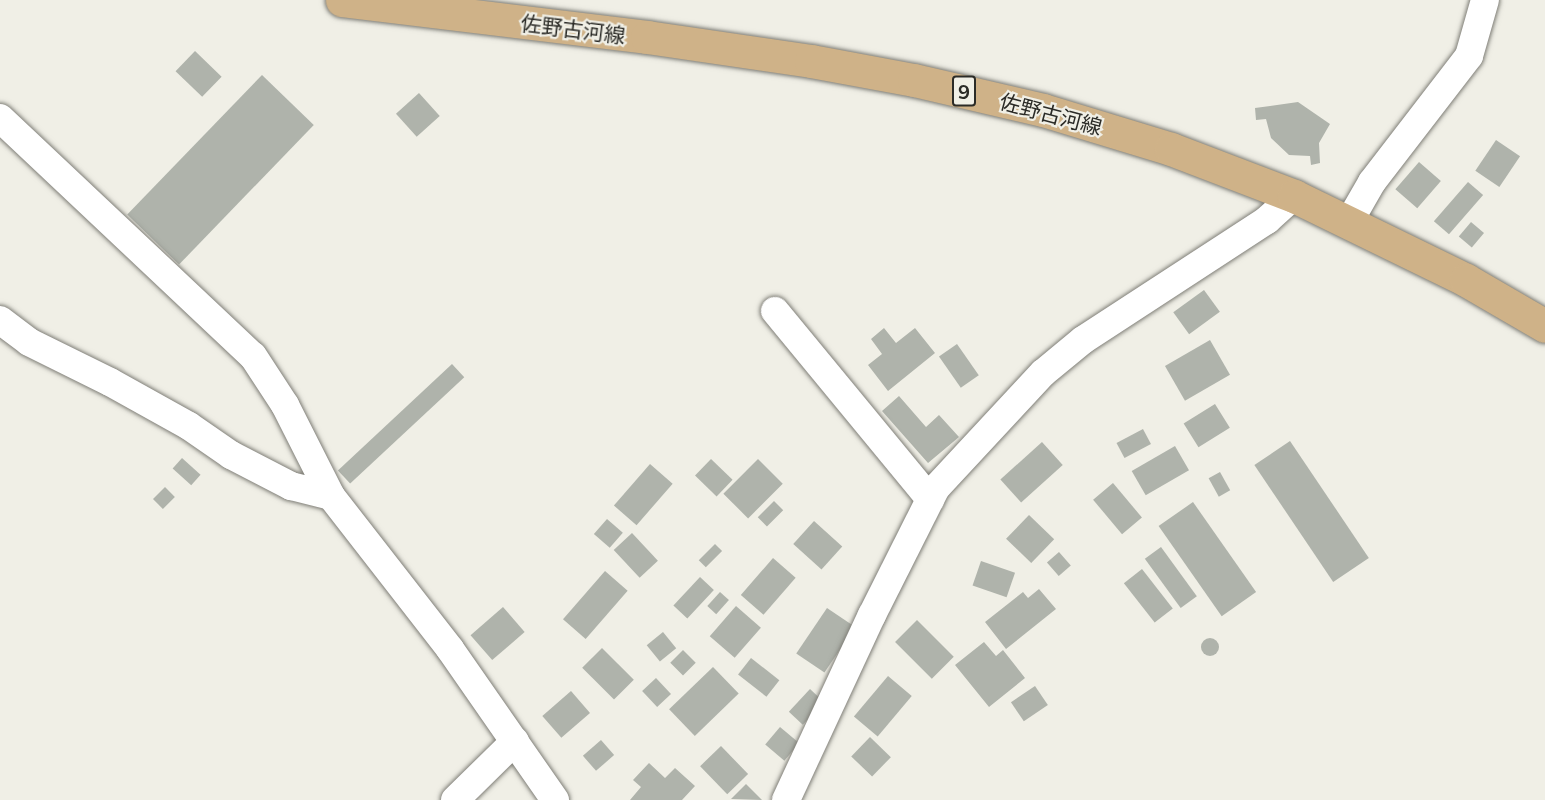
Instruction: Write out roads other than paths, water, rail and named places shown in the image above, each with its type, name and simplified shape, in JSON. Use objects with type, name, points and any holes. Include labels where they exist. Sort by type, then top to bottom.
[{"type":"main road","name":"佐野古河線","points":[[342,0],[703,45],[914,80],[1098,126],[1226,168],[1294,196],[1466,280],[1545,326]]},
{"type":"street","points":[[1349,222],[1372,182],[1469,56],[1485,0]]},
{"type":"street","points":[[0,118],[253,356],[285,405],[331,496],[450,649],[555,800]]},
{"type":"street","points":[[786,800],[872,615],[936,488],[1043,373],[1083,340],[1267,220],[1294,196]]},
{"type":"street","points":[[775,311],[930,499]]},
{"type":"street","points":[[0,320],[29,342],[189,426],[231,455],[291,486],[331,496]]},
{"type":"street","points":[[455,800],[515,741]]}]
